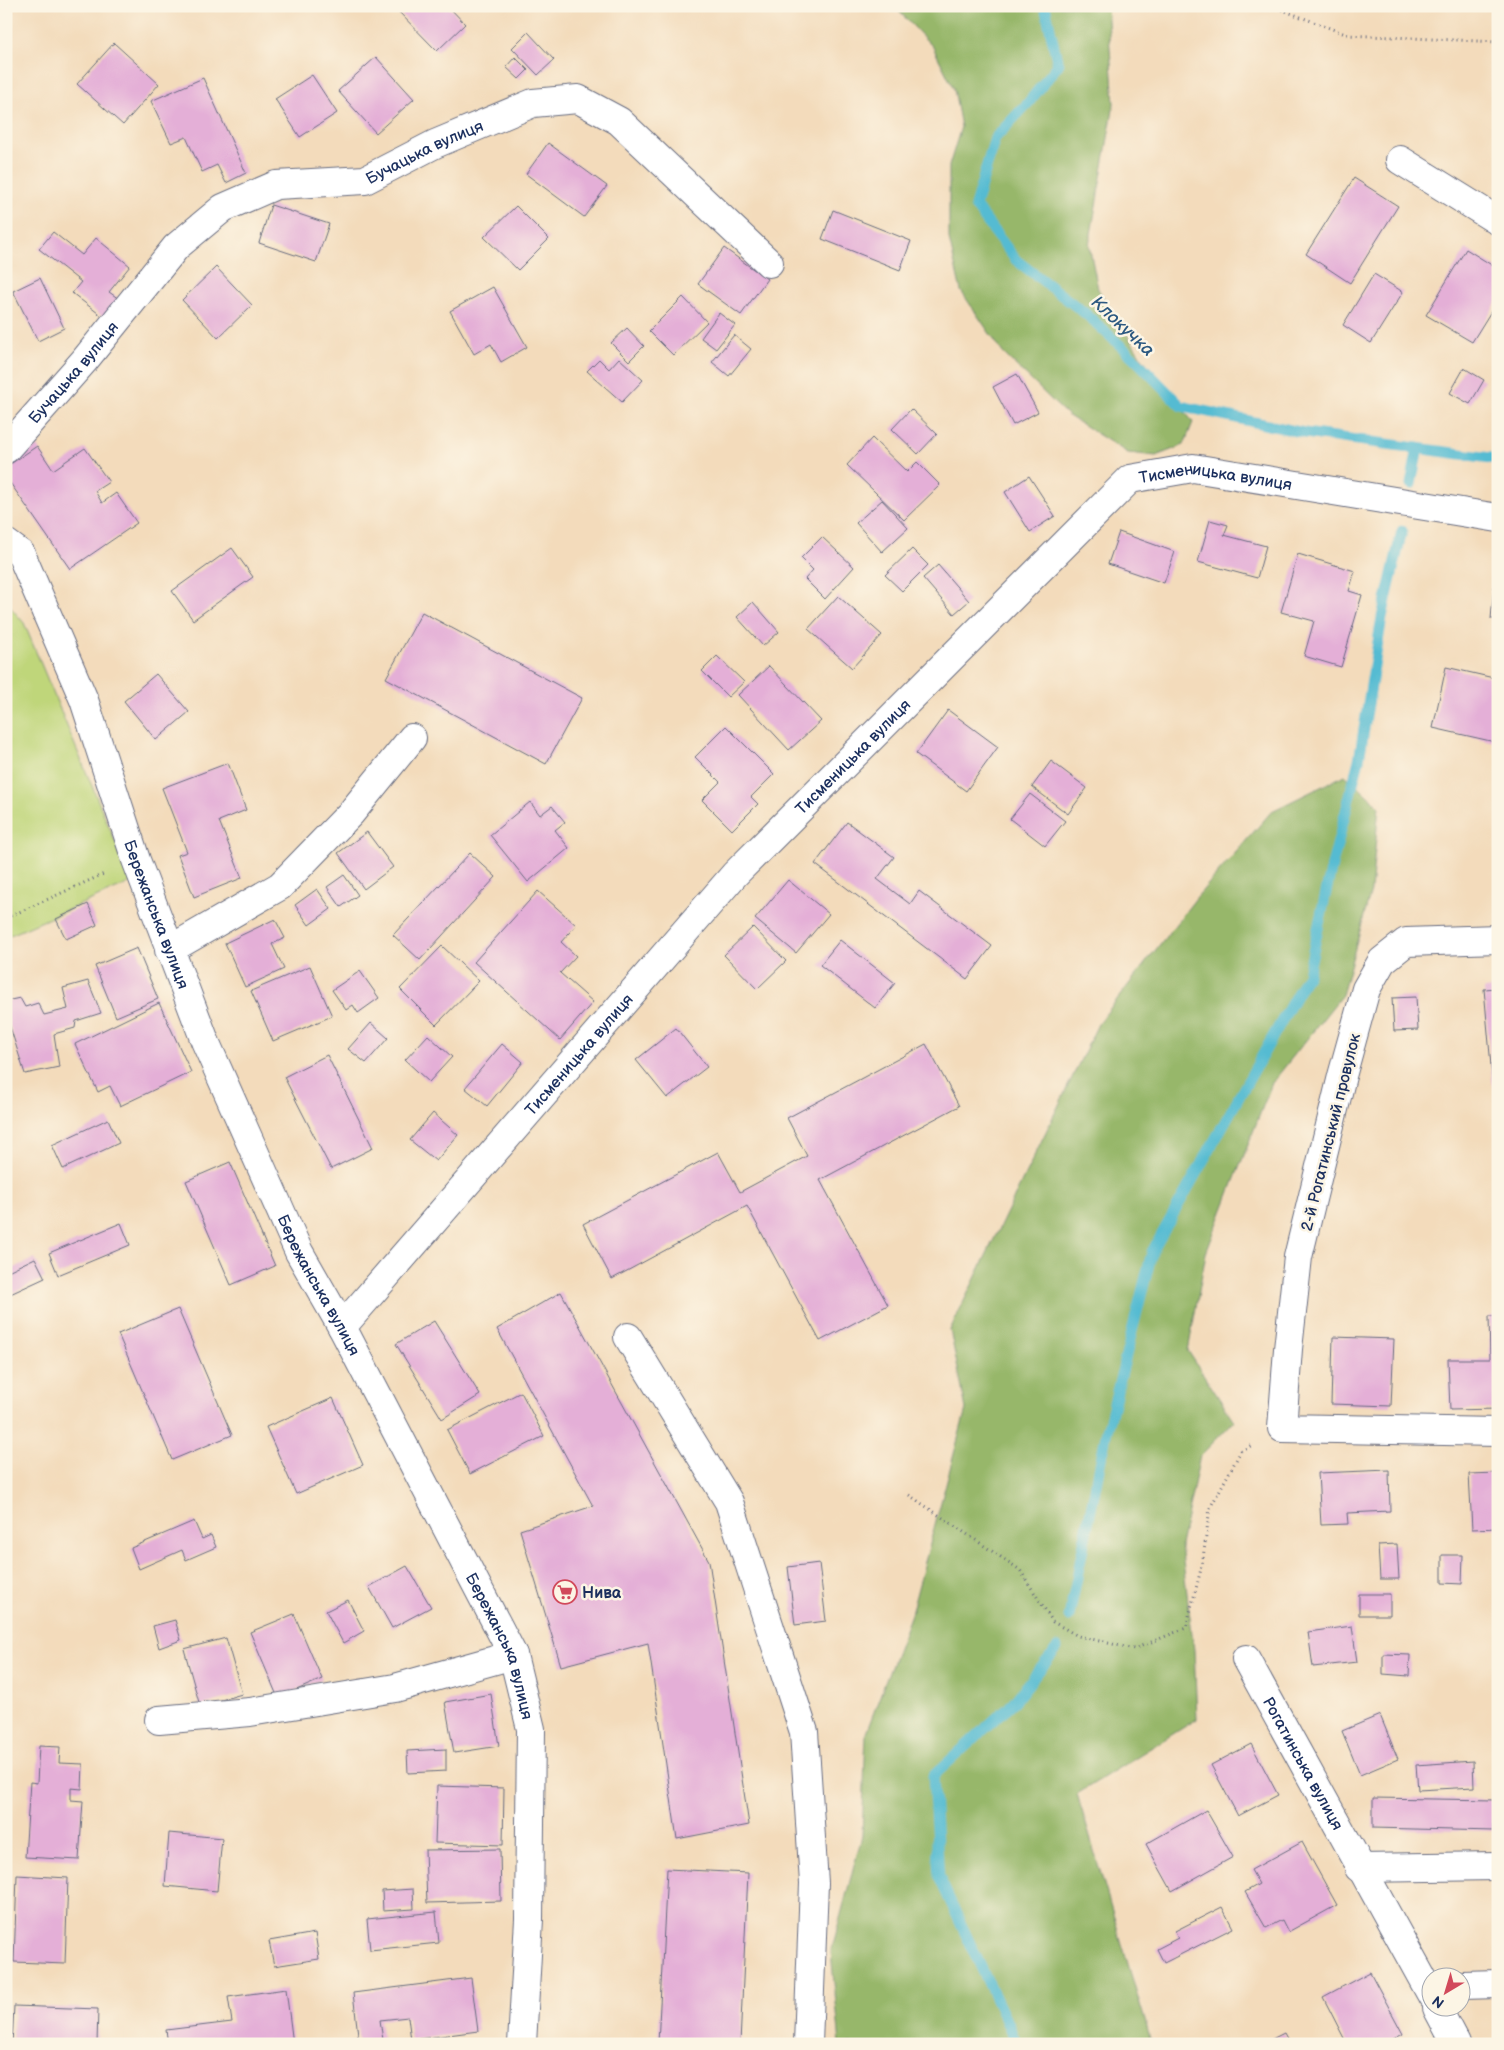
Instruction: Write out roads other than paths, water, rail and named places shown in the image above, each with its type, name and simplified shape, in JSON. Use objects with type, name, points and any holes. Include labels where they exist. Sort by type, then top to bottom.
[{"type":"street","name":"Бучацька вулиця","points":[[6,449],[84,361],[176,247],[223,208],[276,185],[365,180],[435,144],[532,103],[578,99],[618,121],[769,263]]},
{"type":"street","points":[[1400,160],[1498,221]]},
{"type":"street","name":"Тисменицька вулиця","points":[[342,1327],[735,874],[1130,479],[1193,468],[1498,518]]},
{"type":"street","name":"Бережанська вулиця","points":[[6,544],[21,554],[84,700],[136,860],[169,950],[205,1041],[299,1252],[342,1327],[513,1655],[531,1729],[529,1919],[522,2044]]},
{"type":"street","points":[[169,950],[280,886],[351,813],[412,738]]},
{"type":"street","name":"2-й Рогатинський провулок","points":[[1498,939],[1406,942],[1382,961],[1366,989],[1342,1076],[1298,1258],[1282,1428],[1498,1432]]},
{"type":"street","points":[[628,1337],[729,1502],[804,1732],[814,1883],[808,2044]]},
{"type":"street","points":[[159,1720],[250,1712],[394,1688],[513,1655]]},
{"type":"street","name":"Рогатинська вулиця","points":[[1246,1659],[1359,1868],[1422,1977]]},
{"type":"street","points":[[1359,1868],[1498,1866]]},
{"type":"street","points":[[1472,1985],[1498,1984]]},
{"type":"street","name":"Рогатинська вулиця","points":[[1444,2018],[1456,2044]]},
{"type":"waterway","name":"Клокучка","points":[[1045,6],[1058,65],[1028,103],[995,138],[975,206],[1016,260],[1086,314],[1135,359],[1181,406],[1305,433],[1498,459]]},
{"type":"waterway","points":[[1411,484],[1418,448]]},
{"type":"waterway","points":[[1069,1617],[1106,1435],[1152,1252],[1308,974],[1332,865],[1359,760],[1382,617],[1402,531]]},
{"type":"waterway","points":[[1017,2044],[939,1877],[933,1776],[1014,1702],[1057,1648]]},
{"type":"place","name":"Нива","points":[[565,1592]]}]
